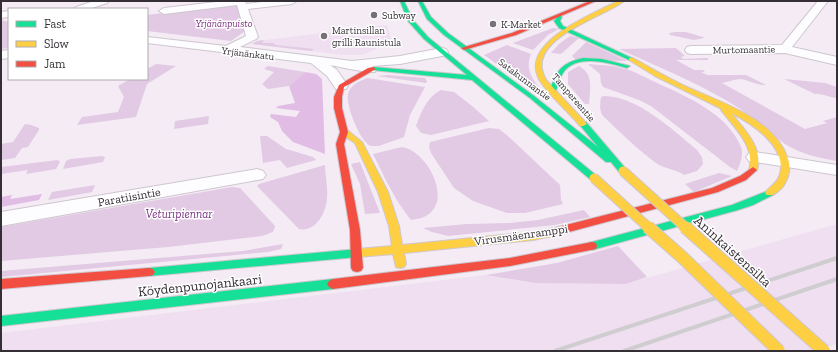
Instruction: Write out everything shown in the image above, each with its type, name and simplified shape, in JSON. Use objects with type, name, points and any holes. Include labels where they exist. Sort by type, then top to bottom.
[{"type":"main road","points":[[402,1],[407,13],[417,29],[442,52],[594,178],[682,257],[779,351]]},
{"type":"main road","name":"Satakunnantie","points":[[420,1],[433,23],[464,48],[553,113],[623,171]]},
{"type":"main road","points":[[442,52],[504,38],[596,1]]},
{"type":"main road","name":"Tampereentie","points":[[622,1],[568,30],[553,40],[544,49],[537,62],[539,74],[553,92],[566,104],[623,171]]},
{"type":"main road","points":[[559,17],[557,21],[561,27],[637,62],[652,72],[748,119],[761,127],[774,141],[785,162]]},
{"type":"main road","points":[[553,92],[561,72],[567,67],[577,63],[590,61],[607,62],[652,72]]},
{"type":"main road","points":[[358,281],[355,230],[340,144],[344,132],[338,108],[338,97],[341,86],[370,69]]},
{"type":"main road","name":"Yrjänänkatu","points":[[370,69],[474,78]]},
{"type":"main road","points":[[721,106],[745,136],[755,157]]},
{"type":"main road","points":[[344,132],[358,142],[382,192],[394,226],[402,276]]},
{"type":"main road","name":"Virusmäenramppi","points":[[397,249],[533,236],[572,228],[708,192],[734,183],[752,171],[755,166],[755,157]]},
{"type":"main road","name":"Virusmäenramppi","points":[[402,276],[541,257],[592,246],[728,210],[761,199],[778,186],[784,178],[786,172],[785,162]]},
{"type":"main road","name":"Aninkaistensilta","points":[[623,171],[824,351]]},
{"type":"main road","name":"Köydenpunojankaari","points":[[1,284],[397,249]]},
{"type":"main road","name":"Köydenpunojankaari","points":[[1,321],[402,276]]},
{"type":"street","points":[[82,8],[104,1]]},
{"type":"street","points":[[164,10],[292,1]]},
{"type":"street","name":"Murtomaantie","points":[[691,50],[785,48],[823,1]]},
{"type":"street","points":[[227,50],[252,37],[242,4]]},
{"type":"street","name":"Yrjänänkatu","points":[[148,40],[350,64],[370,69]]},
{"type":"street","points":[[785,48],[837,62]]},
{"type":"street","name":"Yrjänänkatu","points":[[350,64],[400,60],[442,52]]},
{"type":"street","points":[[315,60],[332,73],[341,86]]},
{"type":"street","points":[[755,157],[837,170]]},
{"type":"street","name":"Paratiisintie","points":[[1,219],[257,175]]},
{"type":"shaded area","points":[[387,25],[392,42],[362,55],[343,55],[252,44],[257,41]]},
{"type":"shaded area","points":[[305,72],[316,74],[322,79],[325,154],[293,142],[282,131],[278,122],[270,117],[271,114],[296,117],[300,111],[276,108],[278,106],[295,103],[289,86]]},
{"type":"shaded area","points":[[42,194],[39,200],[1,207],[1,197],[12,195],[10,199]]},
{"type":"shaded area","points":[[837,224],[837,344],[815,351],[1,351],[1,333],[486,275],[535,283],[626,284]]},
{"type":"green space","name":"Yrjänänpuisto","points":[[237,4],[245,31],[231,41],[148,31],[148,15]]},
{"type":"green space","points":[[1,20],[8,22],[8,48],[1,49]]},
{"type":"green space","points":[[553,28],[559,29],[548,35],[533,50],[513,43]]},
{"type":"green space","points":[[686,32],[704,38],[694,40],[670,35],[669,33]]},
{"type":"green space","points":[[570,36],[579,38],[561,54],[551,53],[559,44]]},
{"type":"green space","points":[[264,40],[262,43],[273,43],[276,45],[314,49],[311,51],[252,44],[257,41]]},
{"type":"green space","points":[[586,42],[627,61],[576,60],[572,56]]},
{"type":"green space","points":[[507,45],[531,54],[529,60],[529,71],[537,85],[545,94],[540,95],[484,55]]},
{"type":"green space","points":[[676,48],[685,56],[681,57],[683,59],[707,58],[709,60],[676,60],[694,70],[703,70],[705,72],[701,72],[707,75],[746,75],[766,85],[760,85],[741,79],[722,83],[805,129],[827,123],[823,121],[837,117],[837,161],[810,155],[785,144],[744,112],[716,94],[619,49]]},
{"type":"green space","points":[[156,64],[176,66],[147,84],[136,117],[77,125],[82,117],[118,112],[124,97],[118,86],[128,80],[148,80],[148,68]]},
{"type":"green space","points":[[588,64],[613,66],[634,72],[680,93],[705,107],[735,135],[741,147],[742,156],[737,171],[651,106],[603,87],[600,74]]},
{"type":"green space","points":[[268,66],[305,72],[289,86],[268,89],[262,84],[274,72],[264,69]]},
{"type":"green space","points":[[579,66],[584,69],[589,78],[589,104],[585,104],[568,84],[568,72]]},
{"type":"green space","points":[[388,75],[425,78],[427,81],[426,83],[377,76]]},
{"type":"green space","points":[[367,78],[425,87],[410,115],[404,137],[379,146],[371,146],[367,144],[363,138],[351,114],[348,94],[353,86]]},
{"type":"green space","points":[[784,79],[825,83],[837,87],[837,98],[815,94]]},
{"type":"green space","points":[[441,90],[454,92],[489,121],[431,135],[421,133],[416,126],[422,110],[428,101]]},
{"type":"green space","points":[[604,96],[629,102],[642,108],[666,124],[697,150],[702,157],[703,164],[697,171],[684,175],[656,163],[635,146],[603,116],[600,105],[601,97]]},
{"type":"green space","points":[[209,116],[208,124],[174,129],[175,121]]},
{"type":"green space","points":[[25,124],[39,128],[28,147],[22,148],[15,158],[1,160],[1,144],[13,142]]},
{"type":"green space","points":[[489,128],[499,129],[508,136],[560,185],[561,200],[563,204],[525,213],[507,213],[473,201],[454,188],[431,153],[429,147],[430,142]]},
{"type":"green space","points":[[260,136],[267,136],[286,149],[313,157],[316,160],[287,168],[280,160],[263,163]]},
{"type":"green space","points":[[402,147],[411,150],[419,156],[433,175],[437,186],[438,196],[435,206],[429,214],[411,220],[395,196],[373,154]]},
{"type":"green space","points":[[105,157],[103,162],[63,169],[66,161],[70,159]]},
{"type":"green space","points":[[58,160],[60,162],[56,169],[26,174],[28,170],[1,174],[1,167]]},
{"type":"green space","points":[[360,162],[380,213],[365,214],[360,184],[351,164]]},
{"type":"green space","points":[[325,165],[327,193],[325,208],[319,220],[311,228],[299,229],[257,186],[259,184]]},
{"type":"green space","points":[[719,173],[732,176],[694,192],[685,184]]},
{"type":"green space","points":[[95,185],[92,192],[48,200],[52,192]]},
{"type":"green space","name":"Veturipiennar","points":[[232,187],[240,188],[275,226],[273,232],[262,236],[168,247],[1,261],[1,227]]},
{"type":"green space","points":[[584,210],[590,217],[555,225],[448,236],[423,228],[538,220]]},
{"type":"green space","points":[[283,244],[281,249],[268,252],[1,277],[1,271],[243,251]]},
{"type":"green space","points":[[618,246],[647,277],[626,284],[535,283],[486,275],[557,263]]},
{"type":"railway","points":[[555,351],[837,258]]},
{"type":"railway","points":[[624,351],[837,279]]},
{"type":"traffic: fast","points":[[402,1],[411,21],[426,38],[594,178]]},
{"type":"traffic: fast","points":[[420,1],[429,18],[446,34],[532,97],[609,160]]},
{"type":"traffic: fast","points":[[559,17],[557,21],[561,27],[631,59]]},
{"type":"traffic: fast","points":[[553,91],[561,71],[567,65],[575,62],[592,60],[611,62],[627,66]]},
{"type":"traffic: fast","points":[[373,69],[474,78]]},
{"type":"traffic: fast","points":[[583,124],[623,171]]},
{"type":"traffic: fast","points":[[592,246],[735,208],[750,203],[770,193]]},
{"type":"traffic: fast","points":[[149,272],[358,253]]},
{"type":"traffic: fast","points":[[1,321],[333,284]]},
{"type":"traffic: slow","points":[[583,124],[544,83],[540,75],[538,63],[543,51],[553,40],[582,21],[622,1]]},
{"type":"traffic: slow","points":[[631,59],[646,69],[748,119],[767,133],[782,153],[785,163],[785,174],[780,184],[770,193]]},
{"type":"traffic: slow","points":[[725,110],[741,130],[751,147],[755,163],[753,170]]},
{"type":"traffic: slow","points":[[344,132],[358,142],[383,192],[394,226],[400,264]]},
{"type":"traffic: slow","points":[[623,171],[824,351]]},
{"type":"traffic: slow","points":[[594,178],[682,257],[779,351]]},
{"type":"traffic: slow","points":[[358,253],[533,236],[554,232]]},
{"type":"traffic: jam","points":[[464,48],[514,34],[594,1]]},
{"type":"traffic: jam","points":[[357,268],[355,230],[340,144],[344,132],[338,108],[338,97],[341,86],[370,69],[373,69]]},
{"type":"traffic: jam","points":[[554,232],[715,190],[743,178],[753,170]]},
{"type":"traffic: jam","points":[[333,284],[510,262],[592,246]]},
{"type":"traffic: jam","points":[[1,284],[149,272]]},
{"type":"place","name":"Subway","points":[[374,15]]},
{"type":"place","name":"K-Market","points":[[493,24]]},
{"type":"place","name":"Martinsillan grilli Raunistula","points":[[324,36]]}]
